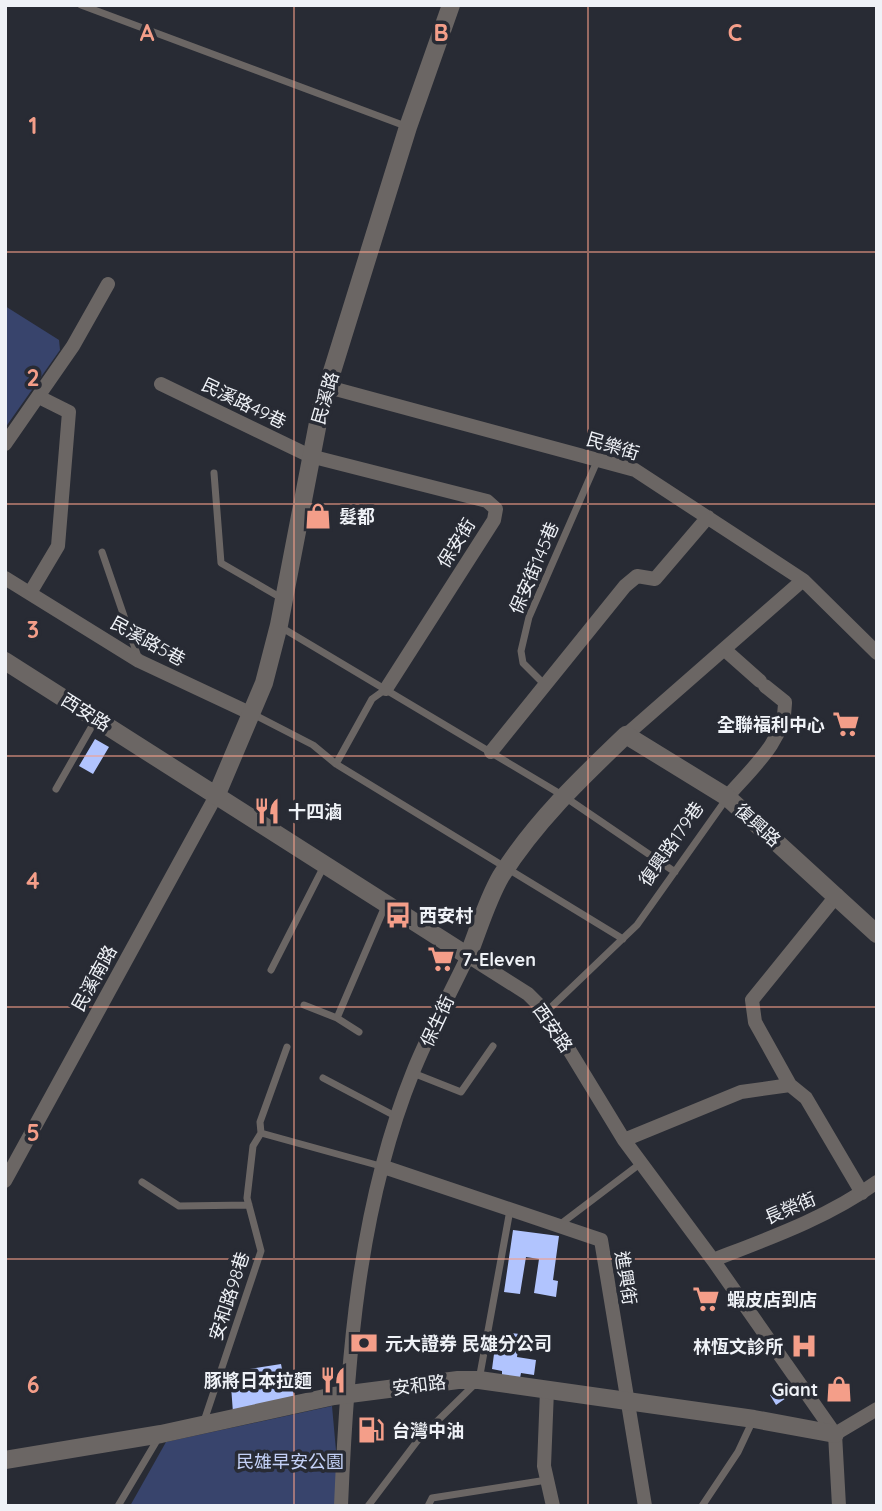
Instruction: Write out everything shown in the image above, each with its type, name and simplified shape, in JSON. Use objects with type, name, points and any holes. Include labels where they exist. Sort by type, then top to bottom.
[{"type":"street","name":"民溪路","points":[[217,794],[264,683],[279,625],[310,456],[328,387],[408,127],[451,5]]},
{"type":"street","points":[[5,444],[74,346],[108,284]]},
{"type":"street","name":"民溪路49巷","points":[[161,384],[310,456]]},
{"type":"street","name":"民樂街","points":[[328,387],[635,470],[803,580],[877,653]]},
{"type":"street","points":[[30,593],[58,546],[69,412],[39,397]]},
{"type":"street","name":"保安街","points":[[310,456],[486,501],[496,509],[494,520],[386,689]]},
{"type":"street","points":[[491,752],[625,586],[637,576],[655,579],[708,517]]},
{"type":"street","name":"民溪路5巷","points":[[5,578],[139,661],[252,714]]},
{"type":"street","name":"保生街","points":[[341,1506],[346,1394],[368,1228],[413,1072],[468,956],[500,878],[562,795],[626,735],[803,580]]},
{"type":"street","name":"復興路179巷","points":[[725,650],[785,702],[786,717],[781,732],[727,797]]},
{"type":"street","name":"西安路","points":[[5,661],[528,994],[546,1012],[624,1140],[713,1260],[835,1434]]},
{"type":"street","name":"復興路","points":[[626,735],[727,797],[877,934]]},
{"type":"street","name":"民溪南路","points":[[5,1181],[217,794]]},
{"type":"street","points":[[837,895],[752,1000],[755,1022],[790,1085],[806,1098],[862,1193]]},
{"type":"street","points":[[624,1140],[741,1093],[790,1085]]},
{"type":"street","name":"進興街","points":[[384,1167],[601,1240],[625,1401],[645,1506]]},
{"type":"street","name":"長榮街","points":[[713,1260],[805,1224],[847,1204],[877,1182]]},
{"type":"street","name":"安和路","points":[[5,1460],[161,1434],[346,1394],[479,1380],[754,1419],[835,1434]]},
{"type":"street","points":[[547,1390],[544,1466],[553,1506]]},
{"type":"street","points":[[839,1506],[835,1434],[877,1409]]},
{"type":"lane","points":[[81,5],[408,127]]},
{"type":"lane","name":"保安街145巷","points":[[545,685],[523,663],[521,651],[528,617],[598,459]]},
{"type":"lane","points":[[214,473],[221,563],[284,599]]},
{"type":"lane","points":[[102,552],[139,661]]},
{"type":"lane","points":[[279,625],[562,795],[675,872]]},
{"type":"lane","points":[[336,764],[372,699],[386,689]]},
{"type":"lane","points":[[252,714],[313,745],[336,764],[508,866],[623,939]]},
{"type":"lane","points":[[56,789],[97,718]]},
{"type":"lane","name":"復興路179巷","points":[[546,1012],[637,925],[727,797]]},
{"type":"lane","points":[[271,970],[325,864]]},
{"type":"lane","points":[[337,1018],[386,903]]},
{"type":"lane","points":[[304,1005],[337,1018],[359,1032]]},
{"type":"lane","points":[[413,1072],[461,1092],[493,1046]]},
{"type":"lane","name":"安和路98巷","points":[[203,1425],[261,1251],[249,1205],[253,1146],[261,1133],[260,1122],[287,1047]]},
{"type":"lane","points":[[323,1077],[398,1118]]},
{"type":"lane","points":[[261,1133],[384,1167]]},
{"type":"lane","points":[[558,1226],[641,1163]]},
{"type":"lane","points":[[142,1182],[179,1206],[249,1205]]},
{"type":"lane","points":[[368,1506],[418,1440],[479,1380],[510,1210]]},
{"type":"lane","points":[[702,1506],[738,1451],[754,1419]]},
{"type":"lane","points":[[118,1506],[161,1434]]},
{"type":"lane","points":[[428,1506],[432,1497],[547,1480]]},
{"type":"green space","points":[[5,306],[59,340],[60,350],[5,428]]},
{"type":"green space","name":"民雄早安公園","points":[[332,1406],[341,1506],[130,1506],[166,1442]]},
{"type":"building","points":[[95,739],[109,747],[93,774],[79,766]]},
{"type":"building","points":[[513,1230],[559,1236],[553,1280],[558,1281],[556,1297],[534,1293],[539,1259],[526,1257],[520,1294],[504,1292]]},
{"type":"building","points":[[502,1332],[520,1334],[517,1357],[536,1360],[534,1375],[521,1373],[520,1378],[502,1375],[502,1371],[492,1369],[494,1354],[499,1354]]},
{"type":"building","points":[[281,1364],[285,1384],[292,1383],[295,1403],[233,1413],[230,1372]]},
{"type":"building","points":[[780,1386],[789,1396],[776,1405],[770,1395]]},
{"type":"place","name":"髮都","points":[[318,516]]},
{"type":"place","name":"全聯福利中心","points":[[846,724]]},
{"type":"place","name":"十四滷","points":[[267,811]]},
{"type":"place","name":"西安村","points":[[398,915]]},
{"type":"place","name":"7-Eleven","points":[[441,959]]},
{"type":"place","name":"蝦皮店到店","points":[[706,1299]]},
{"type":"place","name":"元大證券 民雄分公司","points":[[364,1343]]},
{"type":"place","name":"林恆文診所","points":[[804,1346]]},
{"type":"place","name":"豚將日本拉麵","points":[[333,1380]]},
{"type":"place","name":"Giant","points":[[839,1389]]},
{"type":"place","name":"台灣中油","points":[[371,1430]]}]
